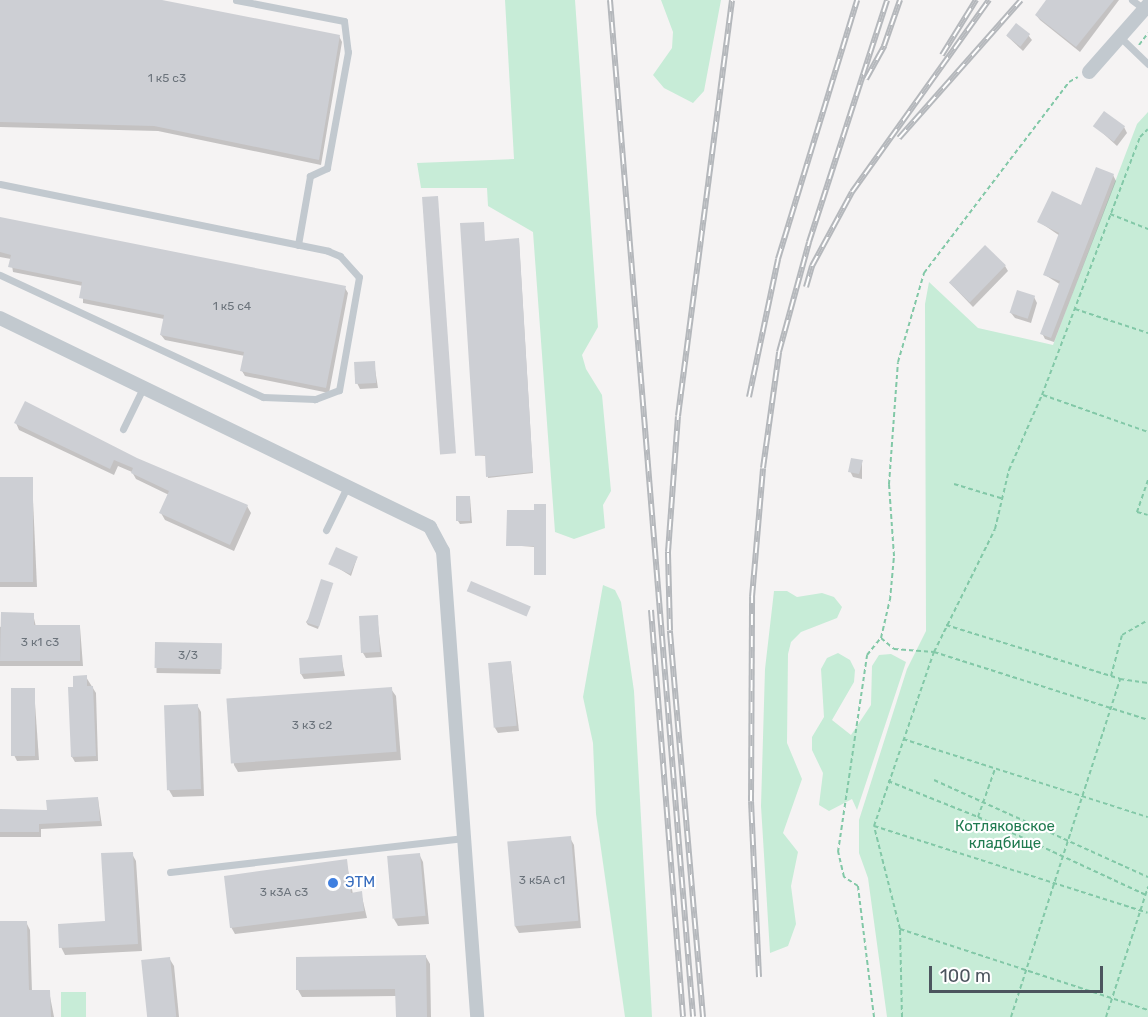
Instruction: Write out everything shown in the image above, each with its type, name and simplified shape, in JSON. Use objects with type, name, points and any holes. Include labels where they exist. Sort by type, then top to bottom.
[{"type":"street","points":[[1089,72],[1146,7]]},
{"type":"street","points":[[0,318],[430,527],[444,551],[477,1017]]},
{"type":"lane","points":[[237,0],[344,21],[348,52],[327,168],[310,176],[297,245]]},
{"type":"lane","points":[[1132,0],[1146,7]]},
{"type":"lane","points":[[1120,37],[1148,64]]},
{"type":"lane","points":[[0,184],[297,245],[340,256],[359,277],[339,390],[315,399],[263,397],[0,275]]},
{"type":"lane","points":[[123,429],[143,388]]},
{"type":"lane","points":[[326,530],[347,487]]},
{"type":"lane","points":[[170,872],[464,838]]},
{"type":"path","points":[[1135,49],[1148,33]]},
{"type":"path","points":[[874,1017],[858,886],[844,877],[838,852],[867,655],[881,638],[890,600],[894,556],[889,484],[898,362],[924,273],[1069,82],[1089,72]]},
{"type":"path","points":[[902,1017],[900,929],[874,826],[934,652],[982,558],[1004,499],[1009,470],[1042,395],[1140,137],[1148,129]]},
{"type":"path","points":[[1110,214],[1148,229]]},
{"type":"path","points":[[1075,309],[1148,333]]},
{"type":"path","points":[[1042,395],[1148,432]]},
{"type":"path","points":[[1148,480],[1137,512],[1148,515]]},
{"type":"path","points":[[954,484],[1004,499]]},
{"type":"path","points":[[1111,676],[1122,635],[1148,620]]},
{"type":"path","points":[[946,625],[1120,679],[1148,683]]},
{"type":"path","points":[[881,638],[894,649],[934,652],[1148,720]]},
{"type":"path","points":[[1011,1017],[1120,679]]},
{"type":"path","points":[[903,739],[1148,817]]},
{"type":"path","points":[[978,817],[996,769]]},
{"type":"path","points":[[934,780],[1148,877]]},
{"type":"path","points":[[888,781],[978,817],[1147,895]]},
{"type":"path","points":[[874,826],[1148,913]]},
{"type":"path","points":[[1106,1017],[1148,887]]},
{"type":"path","points":[[900,929],[1148,1010]]},
{"type":"green space","points":[[505,0],[575,0],[598,327],[582,355],[586,369],[602,395],[611,491],[603,505],[605,528],[574,539],[555,532],[533,232],[488,206],[487,188],[421,188],[417,163],[514,159]]},
{"type":"green space","points":[[661,0],[721,0],[704,91],[693,103],[664,88],[653,75],[672,48],[673,32]]},
{"type":"green space","name":"Котляковское кладбище","points":[[1148,112],[1148,1017],[887,1017],[868,878],[859,853],[859,820],[907,669],[926,631],[925,304],[929,282],[978,328],[1053,345],[1137,124]]},
{"type":"green space","points":[[603,585],[615,590],[621,602],[634,691],[652,1017],[625,1017],[596,814],[593,743],[583,697]]},
{"type":"green space","points":[[774,591],[787,591],[797,597],[822,593],[834,597],[842,607],[837,618],[801,632],[791,642],[788,654],[787,743],[802,779],[783,833],[798,852],[791,886],[796,924],[788,946],[770,953],[761,806],[765,669]]},
{"type":"green space","points":[[838,653],[850,660],[855,670],[854,682],[832,720],[851,735],[871,705],[872,666],[879,655],[891,654],[906,662],[857,810],[852,799],[829,811],[819,805],[823,773],[812,750],[812,737],[824,717],[821,669],[827,658]]},
{"type":"green space","points":[[61,992],[86,992],[86,1017],[61,1017]]},
{"type":"building","points":[[0,0],[162,0],[340,35],[319,160],[154,126],[0,122]]},
{"type":"building","points":[[1046,0],[1114,0],[1076,47],[1035,15]]},
{"type":"building","points":[[1016,23],[1030,34],[1020,47],[1006,36]]},
{"type":"building","points":[[1104,111],[1125,126],[1114,142],[1093,126]]},
{"type":"building","points":[[1096,167],[1114,174],[1051,338],[1040,334],[1060,281],[1043,275],[1059,233],[1037,222],[1052,191],[1081,205]]},
{"type":"building","points":[[438,196],[456,453],[440,454],[422,197]]},
{"type":"building","points":[[0,217],[346,286],[326,388],[240,371],[244,352],[160,335],[164,315],[79,298],[82,282],[8,267],[11,255],[0,252]]},
{"type":"building","points":[[484,222],[485,241],[519,238],[533,472],[486,477],[485,455],[475,456],[460,223]]},
{"type":"building","points":[[985,245],[1006,265],[970,303],[949,282]]},
{"type":"building","points":[[1017,290],[1035,296],[1028,319],[1010,313]]},
{"type":"building","points":[[375,361],[376,383],[355,384],[354,362]]},
{"type":"building","points":[[25,401],[137,458],[248,505],[230,545],[159,513],[169,491],[131,473],[133,468],[114,460],[110,469],[14,423]]},
{"type":"building","points":[[851,458],[863,460],[859,474],[848,472]]},
{"type":"building","points":[[0,477],[33,477],[33,582],[0,582]]},
{"type":"building","points":[[456,496],[470,496],[470,521],[456,521]]},
{"type":"building","points":[[534,504],[546,504],[546,575],[534,575],[534,546],[506,546],[507,510],[534,510]]},
{"type":"building","points":[[336,547],[358,557],[350,574],[328,564]]},
{"type":"building","points":[[321,579],[333,583],[319,627],[307,623]]},
{"type":"building","points":[[471,581],[531,606],[527,617],[467,591]]},
{"type":"building","points":[[1,612],[34,613],[34,625],[80,625],[80,661],[0,661]]},
{"type":"building","points":[[378,615],[380,652],[361,653],[359,616]]},
{"type":"building","points":[[155,642],[222,643],[222,669],[155,668]]},
{"type":"building","points":[[342,655],[343,671],[300,674],[299,658]]},
{"type":"building","points":[[511,661],[517,726],[494,728],[488,663]]},
{"type":"building","points":[[87,675],[87,686],[93,686],[96,756],[71,757],[68,687],[73,687],[73,676]]},
{"type":"building","points":[[392,687],[397,752],[231,763],[226,699]]},
{"type":"building","points":[[11,688],[35,688],[35,756],[11,756]]},
{"type":"building","points":[[198,704],[201,789],[167,790],[164,705]]},
{"type":"building","points":[[98,797],[100,821],[39,824],[39,832],[0,832],[0,809],[47,810],[46,800]]},
{"type":"building","points":[[571,836],[578,921],[515,926],[507,842]]},
{"type":"building","points":[[133,852],[138,944],[59,948],[58,924],[105,921],[101,853]]},
{"type":"building","points":[[420,853],[425,916],[393,919],[387,856]]},
{"type":"building","points":[[347,859],[351,893],[362,891],[364,911],[230,928],[224,876]]},
{"type":"building","points":[[0,921],[27,921],[29,990],[50,990],[51,1017],[0,1017]]},
{"type":"building","points":[[426,955],[427,1017],[396,1017],[395,989],[296,990],[296,957]]},
{"type":"building","points":[[170,957],[176,1017],[147,1017],[141,960]]},
{"type":"railway","points":[[610,0],[693,1017]]},
{"type":"railway","points":[[703,1017],[670,630],[668,552],[678,416],[732,0]]},
{"type":"railway","points":[[749,397],[778,259],[857,0]]},
{"type":"railway","points":[[759,977],[751,801],[752,597],[763,468],[779,352],[809,242],[887,0]]},
{"type":"railway","points":[[866,79],[884,46],[900,0]]},
{"type":"railway","points":[[942,55],[976,0]]},
{"type":"railway","points":[[806,287],[812,266],[852,192],[989,0]]},
{"type":"railway","points":[[899,138],[1021,0]]},
{"type":"railway","points":[[651,610],[683,1017]]},
{"type":"place","name":"ЭТМ","points":[[333,883]]}]
